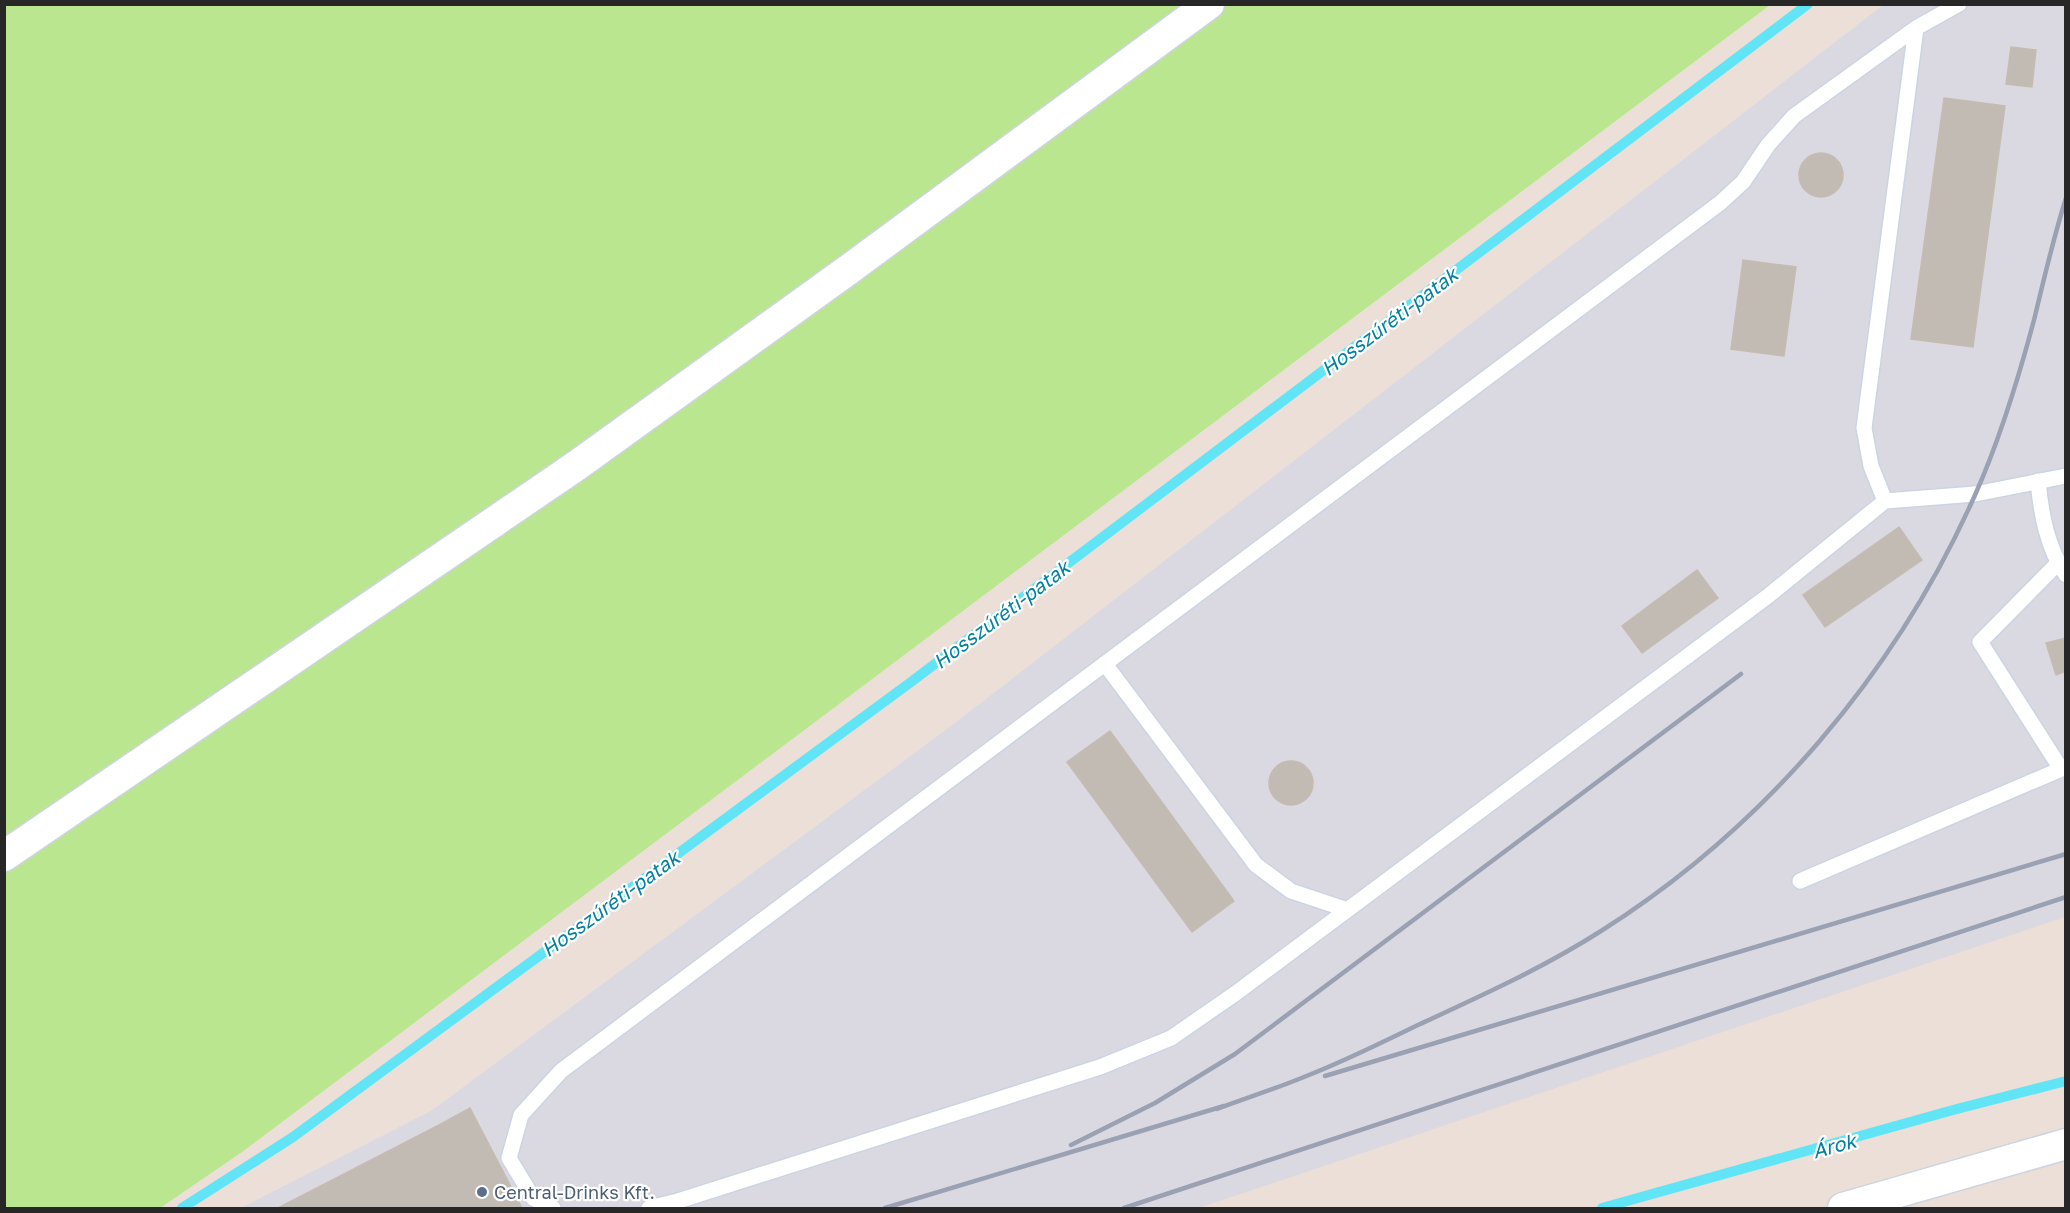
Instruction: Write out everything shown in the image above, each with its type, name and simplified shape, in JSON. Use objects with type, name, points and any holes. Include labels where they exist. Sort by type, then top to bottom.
[{"type":"street","points":[[4,856],[576,466],[848,270],[1209,4]]},
{"type":"street","points":[[1843,1209],[2066,1144]]},
{"type":"lane","points":[[553,1209],[533,1198],[509,1158],[521,1115],[561,1071],[1720,203],[1743,182],[1768,145],[1794,116],[1916,27],[1959,4]]},
{"type":"lane","points":[[1885,501],[1871,466],[1864,428],[1916,27]]},
{"type":"lane","points":[[649,1209],[1089,1071],[1171,1038],[1236,993],[1768,596],[1885,501],[1975,494],[2066,476]]},
{"type":"lane","points":[[1800,881],[2063,768],[1980,642],[2062,569],[2041,510],[2037,481]]},
{"type":"lane","points":[[1105,664],[1256,865],[1291,891],[1346,909]]},
{"type":"shaded area","points":[[1883,5],[2065,5],[2065,917],[1199,1208],[241,1208],[431,1111],[951,726]]},
{"type":"green space","points":[[5,5],[1770,5],[242,1152],[160,1208],[5,1208]]},
{"type":"building","points":[[2011,47],[2036,50],[2032,87],[2006,84]]},
{"type":"building","points":[[1944,98],[2005,106],[1973,347],[1911,339]]},
{"type":"building","points":[[1821,153],[1837,159],[1843,175],[1837,191],[1821,197],[1805,191],[1799,175],[1805,159]]},
{"type":"building","points":[[1743,260],[1796,267],[1784,356],[1731,349]]},
{"type":"building","points":[[1899,527],[1922,560],[1825,627],[1803,595]]},
{"type":"building","points":[[1697,570],[1718,598],[1642,653],[1622,626]]},
{"type":"building","points":[[2066,638],[2066,671],[2056,675],[2046,643]]},
{"type":"building","points":[[1110,731],[1234,901],[1192,932],[1067,762]]},
{"type":"building","points":[[1291,761],[1299,762],[1307,767],[1312,775],[1312,791],[1307,799],[1299,804],[1291,805],[1283,804],[1275,799],[1270,791],[1269,783],[1270,775],[1275,767],[1283,762]]},
{"type":"building","points":[[470,1108],[522,1208],[278,1208],[439,1125]]},
{"type":"waterway","name":"Hosszúréti-patak","points":[[182,1208],[293,1137],[911,682],[1808,4]]},
{"type":"waterway","name":"Árok","points":[[1602,1208],[1953,1110],[2066,1081]]},
{"type":"railway","points":[[1217,1109],[1347,1059],[1557,957],[1601,931],[1661,890],[1718,844],[1771,794],[1820,741],[1865,684],[1906,624],[1943,561],[1984,474],[2008,409],[2066,198]]},
{"type":"railway","points":[[1071,1145],[1155,1103],[1235,1054],[1741,674]]},
{"type":"railway","points":[[1325,1076],[2066,854]]},
{"type":"railway","points":[[1124,1208],[2066,897]]},
{"type":"railway","points":[[885,1208],[1224,1106]]},
{"type":"place","name":"Central-Drinks Kft.","points":[[482,1192]]}]
